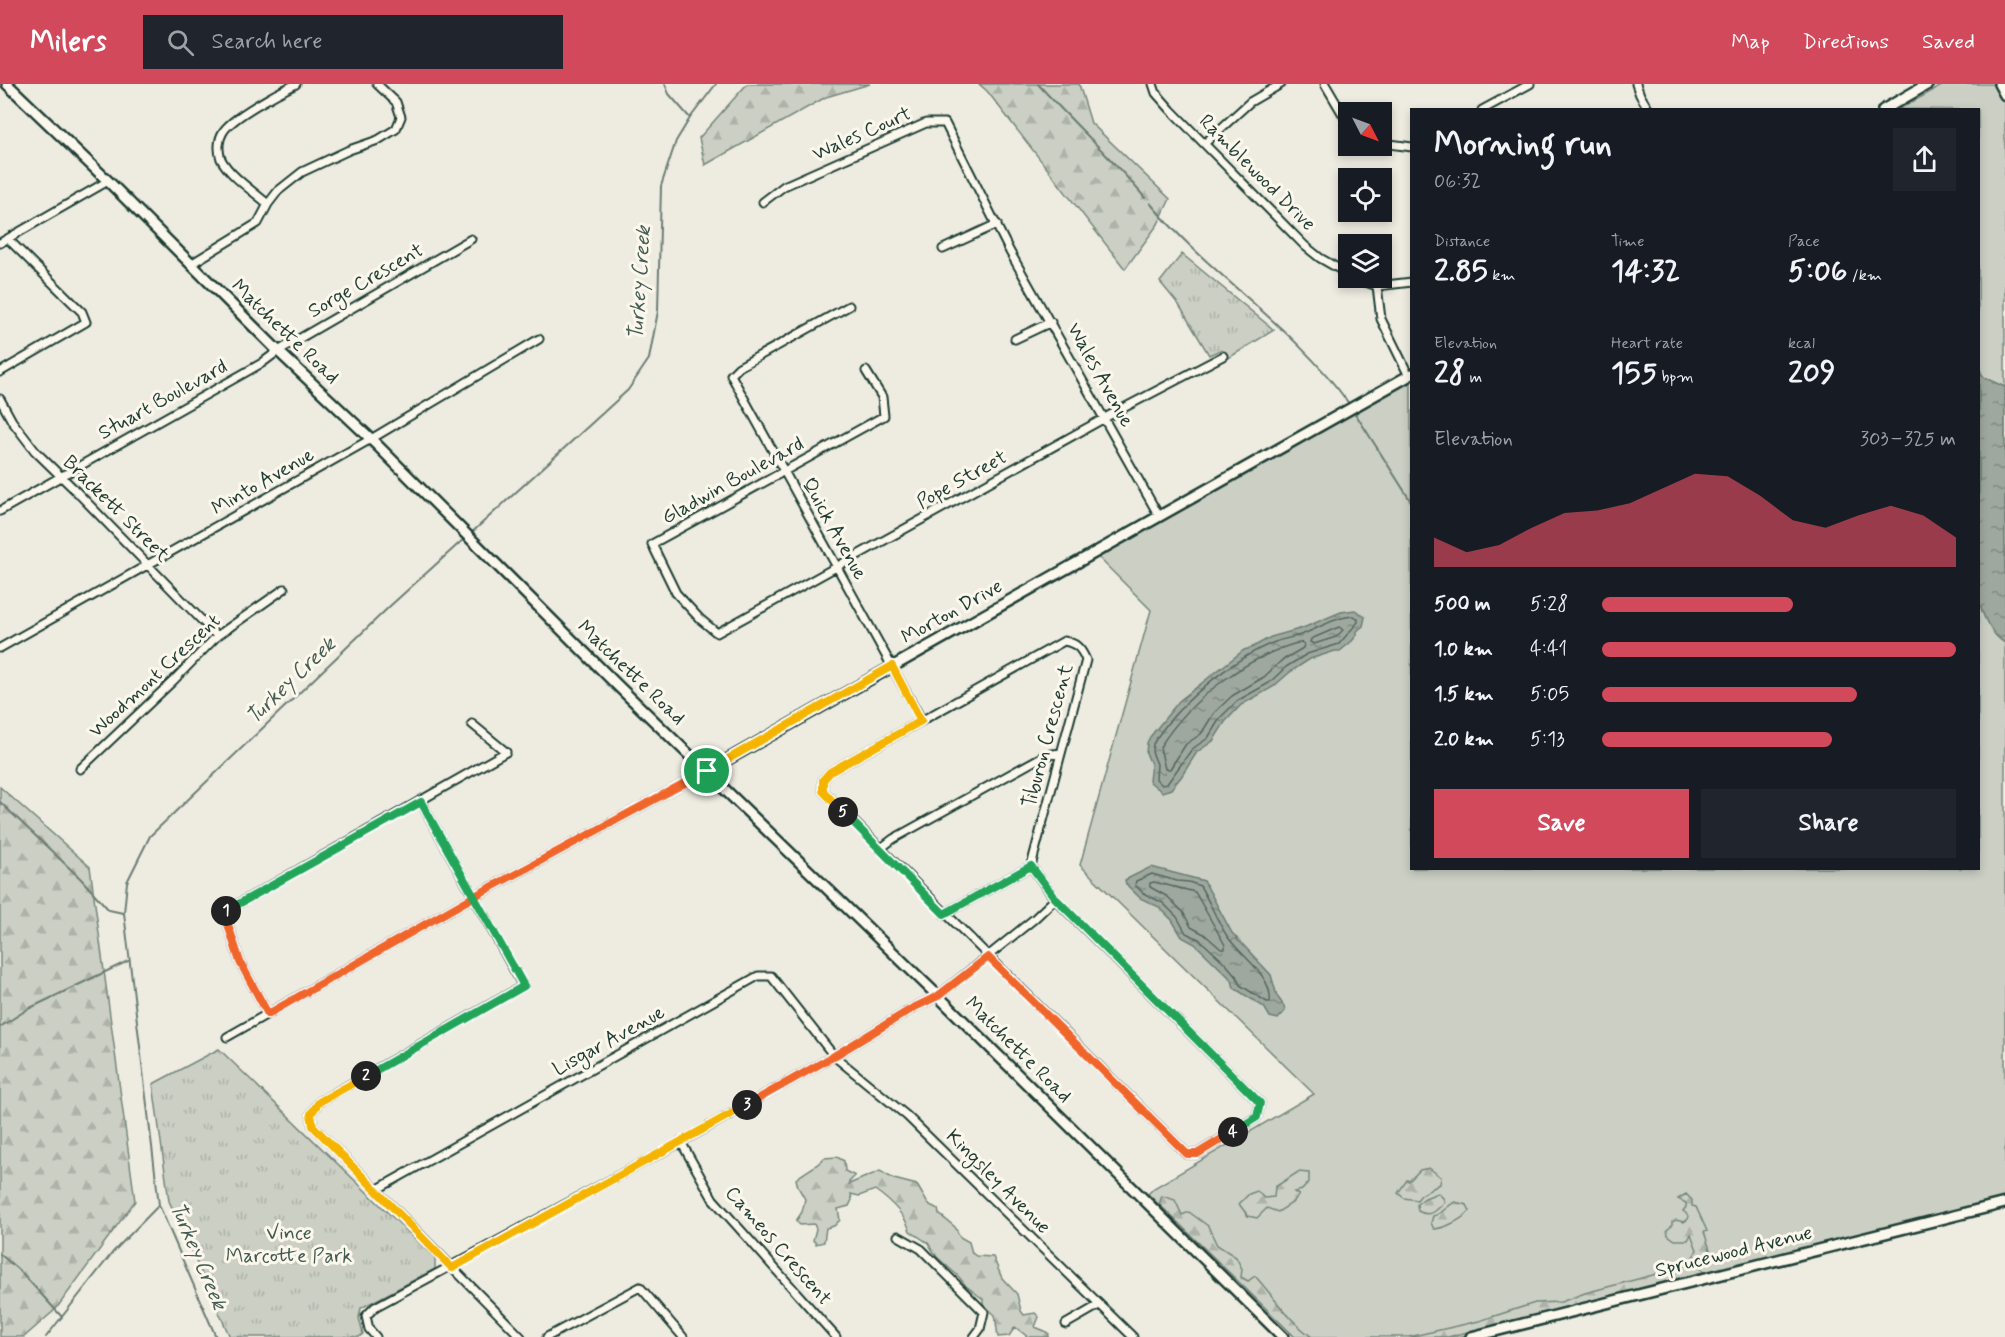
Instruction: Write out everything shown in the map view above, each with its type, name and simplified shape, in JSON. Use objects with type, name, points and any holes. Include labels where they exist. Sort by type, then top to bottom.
[{"type":"street","name":"Matchette Road","points":[[7,84],[1283,1337]]},
{"type":"street","points":[[268,204],[222,161],[218,149],[222,132],[231,124],[273,96],[296,84]]},
{"type":"street","points":[[191,264],[258,223],[278,191],[302,172],[349,150],[378,140],[396,129],[401,117],[396,102],[377,84]]},
{"type":"street","name":"Ramblewood Drive","points":[[1153,84],[1156,93],[1171,110],[1305,246],[1338,268]]},
{"type":"street","points":[[1205,143],[1250,102],[1281,84]]},
{"type":"street","points":[[1325,84],[1338,106]]},
{"type":"street","points":[[1486,108],[1530,84]]},
{"type":"street","points":[[1636,84],[1648,108]]},
{"type":"street","points":[[1887,108],[1929,84]]},
{"type":"street","points":[[1999,84],[2005,95]]},
{"type":"street","name":"Wales Court","points":[[763,202],[784,186],[926,123],[945,123],[1010,252]]},
{"type":"street","points":[[1392,144],[1410,147]]},
{"type":"street","points":[[0,243],[108,181]]},
{"type":"street","points":[[943,249],[997,224]]},
{"type":"street","points":[[0,372],[86,322],[82,312],[8,239]]},
{"type":"street","name":"Sorge Crescent","points":[[278,351],[471,239]]},
{"type":"street","name":"Wales Avenue","points":[[1010,252],[1160,516]]},
{"type":"street","points":[[1392,284],[1410,282]]},
{"type":"street","points":[[1377,288],[1381,319],[1410,375]]},
{"type":"street","name":"Quick Avenue","points":[[849,306],[739,367],[731,375],[921,721]]},
{"type":"street","points":[[1015,339],[1051,322]]},
{"type":"street","name":"Minto Avenue","points":[[0,648],[371,439],[539,339]]},
{"type":"street","name":"Stuart Boulevard","points":[[0,511],[262,363],[278,351]]},
{"type":"street","name":"Pope Street","points":[[717,633],[1223,356]]},
{"type":"street","name":"Gladwin Boulevard","points":[[717,633],[700,619],[676,593],[652,544],[884,416],[882,397],[866,371]]},
{"type":"street","name":"Morton Drive","points":[[227,1037],[473,897],[707,771],[1410,375]]},
{"type":"street","name":"Brackett Street","points":[[0,399],[12,421],[35,451],[217,636]]},
{"type":"street","name":"Woodmont Crescent","points":[[80,770],[217,636],[284,589]]},
{"type":"street","name":"Tiburon Crescent","points":[[1031,866],[1086,660],[1082,650],[1073,643],[1064,641],[830,772],[823,780],[823,791],[1187,1154],[1197,1154],[1257,1117],[1260,1103],[1055,898]]},
{"type":"street","points":[[268,1014],[240,962],[224,912],[506,752],[472,724]]},
{"type":"street","points":[[880,849],[893,838],[1045,755],[1061,753]]},
{"type":"street","points":[[421,802],[524,986],[319,1102],[311,1114],[313,1126],[521,1337]]},
{"type":"street","points":[[376,1337],[369,1329],[366,1316],[375,1307],[452,1268],[681,1142],[834,1056],[913,1008],[938,996],[1034,919],[1055,898],[1031,866],[944,914]]},
{"type":"street","name":"Lisgar Avenue","points":[[376,1190],[758,976],[771,976],[834,1056]]},
{"type":"street","name":"Kingsley Avenue","points":[[834,1056],[907,1116],[1133,1337]]},
{"type":"street","name":"Cameos Crescent","points":[[681,1142],[713,1199],[836,1337]]},
{"type":"street","name":"Sprucewood Avenue","points":[[1471,1337],[2005,1203]]},
{"type":"street","points":[[898,1236],[921,1249],[984,1312],[980,1329],[974,1337]]},
{"type":"street","points":[[547,1337],[640,1287],[683,1337]]},
{"type":"street","points":[[1066,1324],[1099,1305]]},
{"type":"green space","points":[[747,84],[870,84],[826,97],[705,165],[699,138]]},
{"type":"green space","points":[[979,84],[1079,84],[1091,123],[1170,199],[1158,224],[1125,269],[987,91]]},
{"type":"green space","points":[[1945,84],[1993,84],[2005,105],[2005,1198],[1459,1337],[1295,1337],[1148,1194],[1154,1188],[1314,1094],[1080,865],[1151,610],[1098,557],[1410,383],[1410,870],[1980,870],[1980,108],[1901,108]]},
{"type":"green space","points":[[1182,254],[1274,330],[1227,359],[1220,350],[1209,355],[1179,305],[1160,282]]},
{"type":"green space","points":[[0,787],[90,867],[135,1201],[56,1309],[24,1337],[0,1337]]},
{"type":"green space","name":"Vince Marcotte Park","points":[[219,1049],[435,1258],[435,1269],[361,1308],[359,1318],[363,1334],[359,1337],[230,1337],[169,1201],[153,1084]]},
{"type":"green space","points":[[837,1157],[844,1161],[845,1171],[855,1176],[849,1184],[880,1171],[894,1179],[917,1185],[928,1204],[938,1209],[939,1214],[955,1227],[960,1237],[969,1242],[972,1253],[976,1256],[993,1257],[1002,1278],[1017,1294],[1021,1311],[1024,1315],[1035,1313],[1039,1317],[1035,1327],[1049,1334],[1048,1337],[1028,1337],[1015,1327],[1009,1336],[998,1337],[995,1315],[983,1304],[983,1299],[966,1286],[937,1257],[928,1243],[910,1231],[900,1213],[875,1190],[859,1196],[851,1194],[852,1200],[849,1206],[838,1209],[840,1220],[834,1226],[826,1228],[824,1242],[816,1244],[813,1240],[816,1229],[814,1224],[800,1225],[796,1221],[802,1212],[805,1199],[796,1179],[824,1158]]},
{"type":"green space","points":[[1429,1168],[1441,1177],[1440,1184],[1421,1195],[1417,1200],[1404,1198],[1398,1193],[1407,1180],[1409,1181],[1420,1170]]},
{"type":"green space","points":[[1298,1172],[1309,1173],[1309,1182],[1302,1190],[1294,1192],[1299,1195],[1292,1203],[1278,1212],[1267,1208],[1257,1218],[1248,1216],[1239,1204],[1249,1194],[1257,1191],[1264,1198],[1274,1197],[1275,1187]]},
{"type":"green space","points":[[1438,1193],[1445,1202],[1439,1208],[1429,1214],[1418,1211],[1417,1204]]},
{"type":"green space","points":[[1686,1194],[1692,1200],[1692,1206],[1696,1207],[1707,1231],[1704,1232],[1713,1258],[1709,1260],[1693,1257],[1697,1250],[1691,1234],[1688,1240],[1675,1240],[1668,1235],[1667,1230],[1672,1226],[1672,1222],[1676,1220],[1684,1222],[1688,1219],[1689,1216],[1683,1211],[1686,1203],[1678,1199]]},
{"type":"green space","points":[[1162,1196],[1175,1200],[1182,1215],[1189,1212],[1208,1226],[1217,1245],[1236,1257],[1242,1269],[1241,1277],[1248,1281],[1255,1276],[1288,1316],[1312,1337],[1295,1337],[1159,1204]]},
{"type":"green space","points":[[1455,1202],[1467,1205],[1470,1211],[1453,1223],[1434,1229],[1431,1223],[1433,1216]]},
{"type":"green space","points":[[1698,1263],[1703,1272],[1448,1337],[1409,1337],[1479,1321],[1535,1303],[1561,1302],[1585,1293]]},
{"type":"water","points":[[1980,370],[1983,377],[2005,387],[2005,643],[1995,635],[1980,604]]},
{"type":"water","points":[[1355,610],[1365,617],[1363,626],[1357,631],[1352,641],[1340,651],[1310,659],[1273,687],[1241,705],[1225,722],[1213,741],[1197,752],[1171,789],[1162,792],[1149,781],[1151,764],[1146,753],[1147,743],[1179,701],[1244,650],[1271,637],[1303,628],[1341,612]]},
{"type":"water","points":[[1151,867],[1204,881],[1232,933],[1271,975],[1277,996],[1285,1011],[1278,1019],[1270,1017],[1264,1007],[1234,988],[1232,980],[1195,944],[1182,937],[1172,920],[1159,907],[1140,898],[1126,884],[1125,880]]},
{"type":"waterway","name":"Turkey Creek","points":[[665,84],[669,94],[690,118]]},
{"type":"waterway","name":"Turkey Creek","points":[[469,535],[628,390],[649,359],[658,311],[661,186],[676,141],[716,84]]},
{"type":"waterway","points":[[1038,84],[1145,198]]},
{"type":"waterway","points":[[1150,203],[1199,254],[1304,350],[1350,405]]},
{"type":"waterway","points":[[1353,410],[1410,500]]},
{"type":"waterway","name":"Turkey Creek","points":[[216,1337],[159,1205],[124,913],[127,882],[150,836],[390,606],[465,538]]},
{"type":"waterway","points":[[0,802],[81,879],[109,910],[123,913]]},
{"type":"waterway","points":[[0,1027],[28,1009],[128,961]]},
{"type":"waterway","points":[[46,1337],[113,1252],[159,1205]]},
{"type":"waterway","points":[[0,1254],[22,1273],[62,1317]]},
{"type":"route","points":[[707,771],[473,897],[268,1014],[240,962],[224,912],[421,802],[469,890],[473,897],[481,911],[524,986],[319,1102],[311,1114],[313,1126],[452,1268],[834,1056],[924,1001],[938,996],[988,957],[1187,1154],[1197,1154],[1257,1117],[1260,1103],[1055,898],[1031,866],[944,914],[823,791],[823,780],[830,772],[921,721],[892,666],[707,771]]}]
